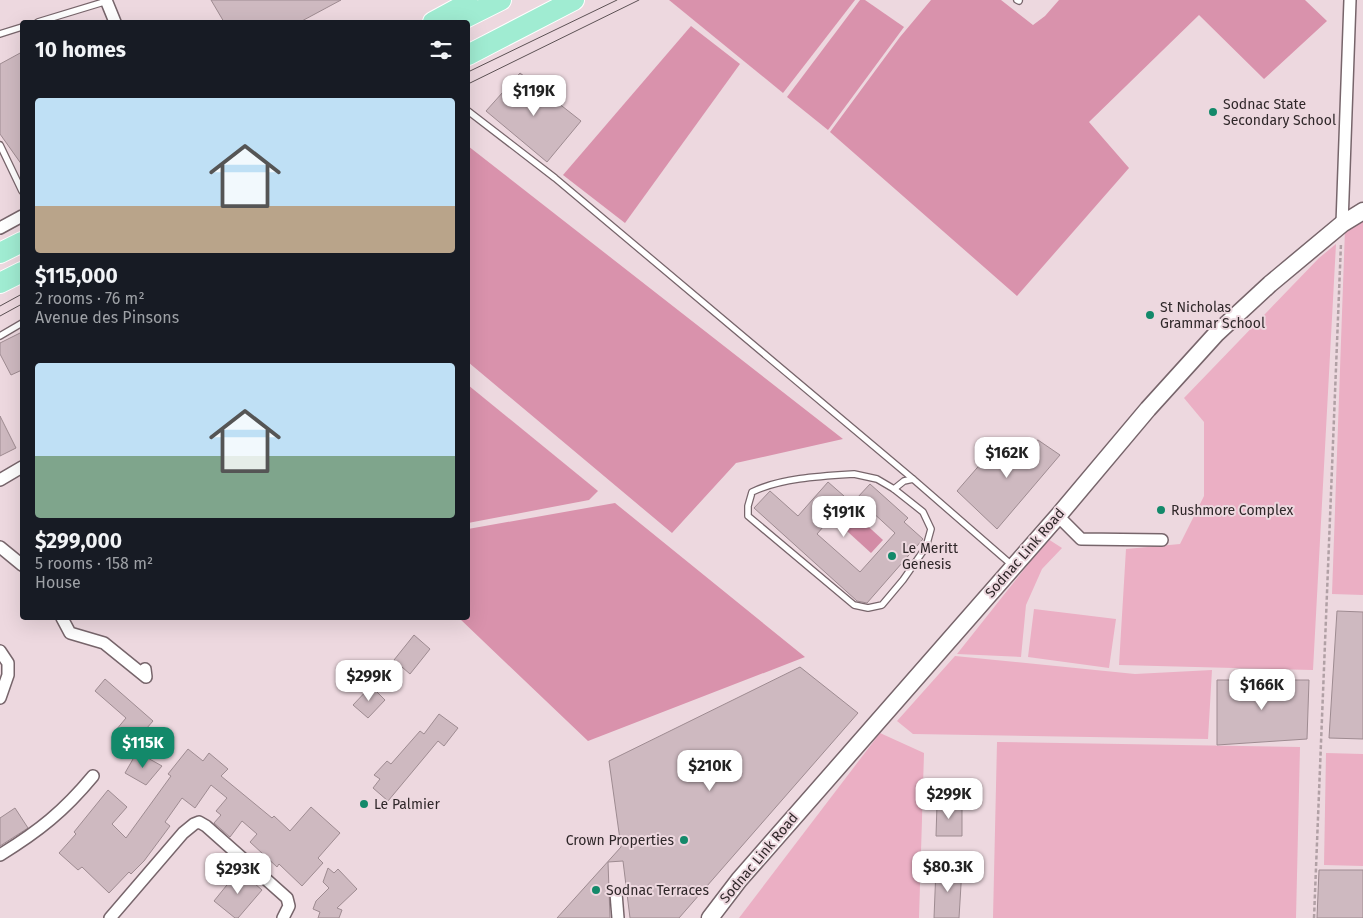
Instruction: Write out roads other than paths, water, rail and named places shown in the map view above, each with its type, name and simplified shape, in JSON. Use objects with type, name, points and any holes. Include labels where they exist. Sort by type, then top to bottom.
[{"type":"highway","points":[[437,20],[474,0]]},
{"type":"highway","points":[[461,20],[502,0]]},
{"type":"highway","points":[[470,43],[552,0]]},
{"type":"highway","points":[[470,54],[574,0]]},
{"type":"highway","points":[[0,253],[20,243]]},
{"type":"highway","points":[[0,284],[20,273]]},
{"type":"main road","name":"Sodnac Link Road","points":[[710,918],[739,880],[1058,516],[1148,409],[1216,334],[1270,284],[1342,224],[1363,211]]},
{"type":"street","points":[[1342,224],[1350,0]]},
{"type":"street","points":[[106,1],[114,20]]},
{"type":"street","points":[[0,228],[20,217]]},
{"type":"street","points":[[0,480],[20,468]]},
{"type":"street","points":[[1058,516],[1081,540],[1162,540]]},
{"type":"street","points":[[0,547],[20,563]]},
{"type":"street","points":[[63,620],[70,633],[104,643],[146,677],[145,669]]},
{"type":"street","points":[[0,651],[8,663],[8,676],[0,698]]},
{"type":"street","points":[[0,855],[30,837],[54,817],[72,801],[93,776]]},
{"type":"street","points":[[110,918],[183,833],[199,822],[206,826],[286,898],[289,906],[283,918]]},
{"type":"street","points":[[616,893],[618,918]]},
{"type":"lane","points":[[44,20],[106,1]]},
{"type":"lane","points":[[0,34],[20,28]]},
{"type":"lane","points":[[470,113],[555,178],[1014,566]]},
{"type":"lane","points":[[0,146],[20,187]]},
{"type":"lane","points":[[0,336],[20,325]]},
{"type":"lane","points":[[854,474],[877,479],[894,489],[923,512],[931,529],[926,547],[903,580],[882,605],[868,608],[854,605],[748,516],[748,506],[752,492],[764,486],[820,476],[854,474]]},
{"type":"lane","points":[[894,489],[904,481],[913,479]]},
{"type":"tram line","points":[[470,71],[617,0]]},
{"type":"tram line","points":[[470,83],[639,0]]},
{"type":"tram line","points":[[0,306],[20,295]]},
{"type":"tram line","points":[[0,316],[20,305]]},
{"type":"place","name":"Sodnac State Secondary School","points":[[1213,112]]},
{"type":"place","name":"St Nicholas Grammar School","points":[[1150,315]]},
{"type":"place","name":"Rushmore Complex","points":[[1161,510]]},
{"type":"place","name":"Le Meritt Genesis","points":[[892,556]]},
{"type":"place","name":"Le Palmier","points":[[364,804]]},
{"type":"place","name":"Crown Properties","points":[[684,840]]},
{"type":"place","name":"Sodnac Terraces","points":[[596,890]]}]
